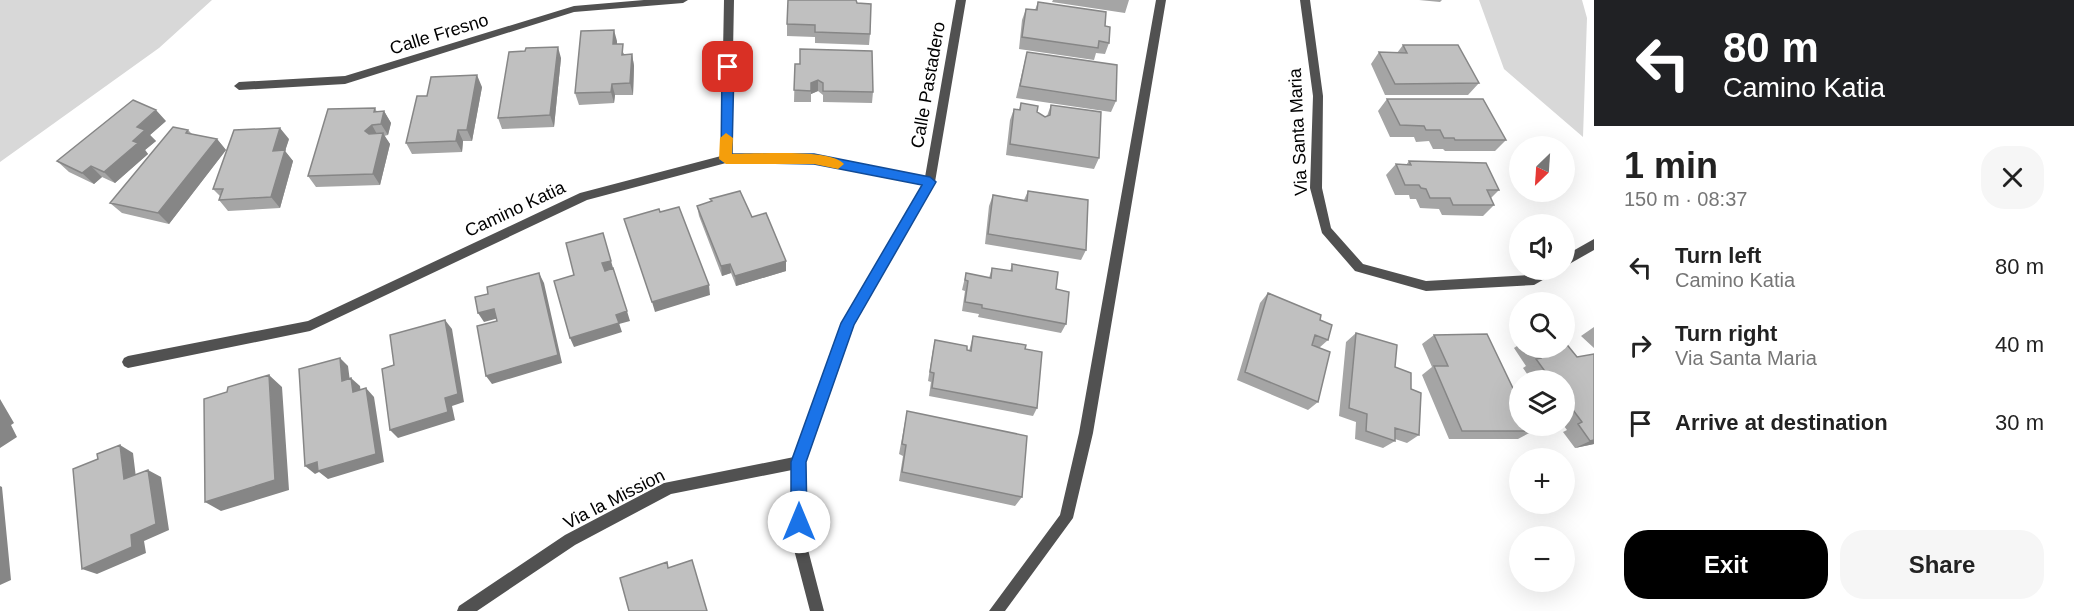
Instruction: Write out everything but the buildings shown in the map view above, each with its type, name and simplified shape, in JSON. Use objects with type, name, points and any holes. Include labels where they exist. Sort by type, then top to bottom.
[{"type":"street","name":"Calle Fresno","points":[[239,86],[345,80],[574,9],[683,0]]},
{"type":"street","points":[[726,159],[729,0]]},
{"type":"street","name":"Calle Pastadero","points":[[817,611],[799,542],[799,462],[848,323],[930,182],[961,0]]},
{"type":"street","points":[[996,611],[1066,518],[1086,433],[1161,0]]},
{"type":"street","name":"Via Santa Maria","points":[[1305,0],[1318,96],[1316,188],[1326,230],[1359,268],[1426,286],[1534,280]]},
{"type":"street","name":"Camino Katia","points":[[128,362],[310,326],[584,196],[726,159],[814,159],[930,182]]},
{"type":"street","points":[[1575,255],[1594,244]]},
{"type":"street","name":"Via la Mission","points":[[464,611],[570,540],[669,488],[799,462]]},
{"type":"shaded area","points":[[0,0],[212,0],[159,48],[0,162]]},
{"type":"shaded area","points":[[1479,0],[1582,0],[1587,18],[1583,137],[1504,69]]},
{"type":"slow traffic","points":[[726,138],[726,159],[814,159],[838,164]]},
{"type":"route","points":[[728,67],[726,159],[814,159],[930,182],[848,323],[799,462],[799,522]]}]
